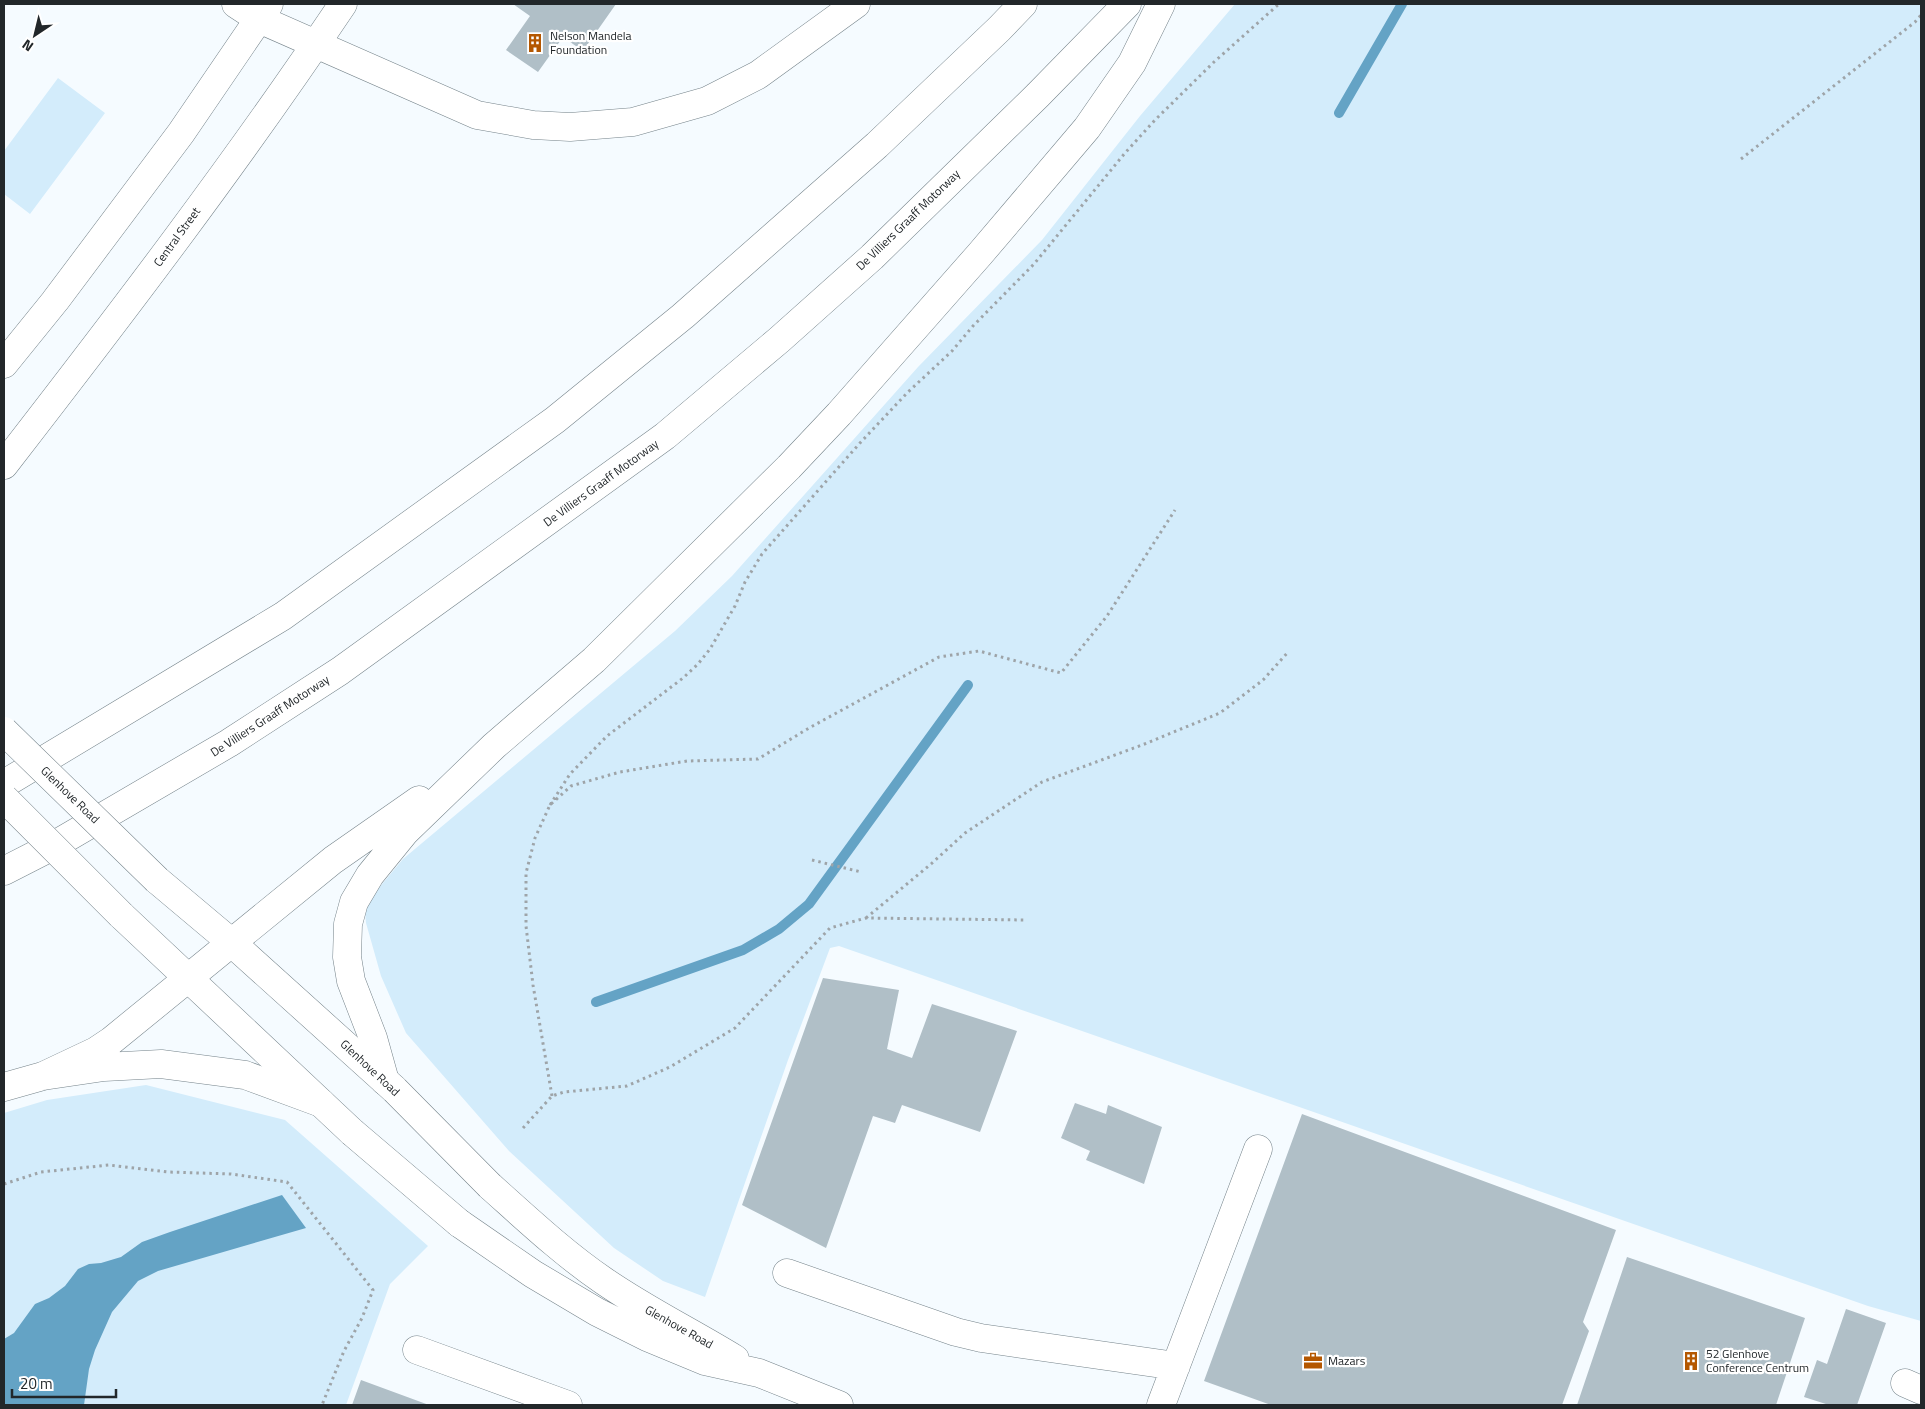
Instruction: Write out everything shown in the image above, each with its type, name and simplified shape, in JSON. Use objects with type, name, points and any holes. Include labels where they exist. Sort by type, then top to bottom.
[{"type":"main road","points":[[236,4],[264,11],[316,44],[477,115],[533,125],[570,127],[633,122],[707,101],[758,75],[856,4]]},
{"type":"main road","name":"Central Street","points":[[4,464],[130,302],[343,4]]},
{"type":"main road","points":[[4,784],[283,616],[555,420],[683,316],[870,151],[1023,4]]},
{"type":"main road","name":"De Villiers Graaff Motorway","points":[[4,871],[51,847],[229,744],[340,671],[666,436],[779,340],[872,257],[1038,95],[1127,4]]},
{"type":"main road","points":[[390,1085],[351,981],[347,957],[348,924],[354,902],[370,875],[388,850],[405,832],[494,746],[594,660],[789,467],[839,414],[994,239],[1088,128],[1132,63],[1162,4]]},
{"type":"main road","points":[[4,364],[55,301],[181,133],[264,11]]},
{"type":"main road","name":"Glenhove Road","points":[[4,731],[157,880],[232,943],[390,1085],[490,1186],[546,1236],[602,1280],[650,1312],[711,1344],[759,1374]]},
{"type":"main road","points":[[42,1076],[96,1051],[111,1041],[333,860],[494,746]]},
{"type":"main road","name":"Glenhove Road","points":[[4,798],[121,915],[352,1132],[460,1223],[533,1274],[597,1312],[647,1337],[705,1362],[759,1374],[839,1405]]},
{"type":"main road","points":[[4,1087],[42,1076],[104,1067],[161,1064],[244,1075],[322,1103]]},
{"type":"main road","points":[[1162,1405],[1258,1149]]},
{"type":"main road","points":[[787,1273],[956,1332],[981,1338],[1176,1366]]},
{"type":"main road","points":[[417,1350],[568,1405]]},
{"type":"path","points":[[552,1096],[533,985],[526,926],[526,872],[535,838],[550,806],[570,774],[607,736],[683,678],[698,664],[710,648],[735,606],[762,554],[860,443],[952,351],[973,326],[1034,264],[1125,153],[1155,120],[1214,62],[1279,4]]},
{"type":"path","points":[[1741,159],[1915,22],[1921,15]]},
{"type":"path","points":[[550,806],[571,786],[620,772],[687,761],[758,759],[809,728],[939,657],[979,651],[1061,673],[1107,616],[1175,510]]},
{"type":"path","points":[[866,918],[965,833],[1042,782],[1142,745],[1220,713],[1263,680],[1289,651]]},
{"type":"path","points":[[812,860],[861,872]]},
{"type":"path","points":[[523,1128],[552,1096],[564,1092],[627,1086],[670,1067],[734,1028],[830,928],[866,918],[1025,920]]},
{"type":"path","points":[[4,1184],[41,1172],[108,1165],[168,1172],[231,1174],[287,1182],[373,1290],[362,1318],[344,1351],[322,1405]]},
{"type":"shaded area","points":[[1235,4],[1921,4],[1921,1321],[1868,1306],[839,946],[830,948],[788,1060],[705,1297],[663,1281],[614,1248],[509,1151],[406,1033],[381,976],[366,923],[365,912],[367,902],[403,859],[675,631],[732,576],[918,367],[1042,240],[1140,116]]},
{"type":"shaded area","points":[[58,78],[105,113],[30,214],[4,194],[4,151]]},
{"type":"shaded area","points":[[146,1085],[285,1120],[428,1246],[390,1284],[346,1405],[4,1405],[4,1113],[47,1100]]},
{"type":"water","points":[[282,1195],[306,1228],[158,1271],[138,1281],[112,1312],[95,1350],[89,1369],[84,1405],[4,1405],[4,1339],[14,1333],[35,1304],[49,1298],[65,1286],[78,1269],[89,1264],[101,1263],[121,1257],[142,1242]]},
{"type":"building","name":"Nelson Mandela Foundation","points":[[513,4],[616,4],[583,51],[563,37],[538,72],[506,50],[530,16]]},
{"type":"building","points":[[823,978],[899,990],[887,1049],[912,1058],[932,1004],[1017,1031],[980,1132],[902,1105],[895,1123],[873,1116],[826,1248],[742,1205]]},
{"type":"building","points":[[1075,1103],[1106,1114],[1108,1105],[1162,1127],[1144,1184],[1086,1160],[1090,1151],[1061,1138]]},
{"type":"building","points":[[1302,1114],[1616,1230],[1583,1322],[1589,1331],[1562,1405],[1271,1405],[1204,1381]]},
{"type":"building","name":"52 Glenhove Conference Centrum","points":[[1627,1257],[1805,1318],[1776,1405],[1577,1405]]},
{"type":"building","points":[[1846,1309],[1886,1323],[1857,1405],[1829,1405],[1804,1397],[1817,1360],[1827,1364]]},
{"type":"building","points":[[361,1380],[429,1405],[352,1405]]},
{"type":"waterway","points":[[1339,113],[1402,4]]},
{"type":"waterway","points":[[596,1002],[743,950],[779,929],[809,904],[968,685]]},
{"type":"place","name":"Nelson Mandela Foundation","points":[[535,43]]},
{"type":"place","name":"Mazars","points":[[1313,1361]]},
{"type":"place","name":"52 Glenhove Conference Centrum","points":[[1691,1361]]}]
